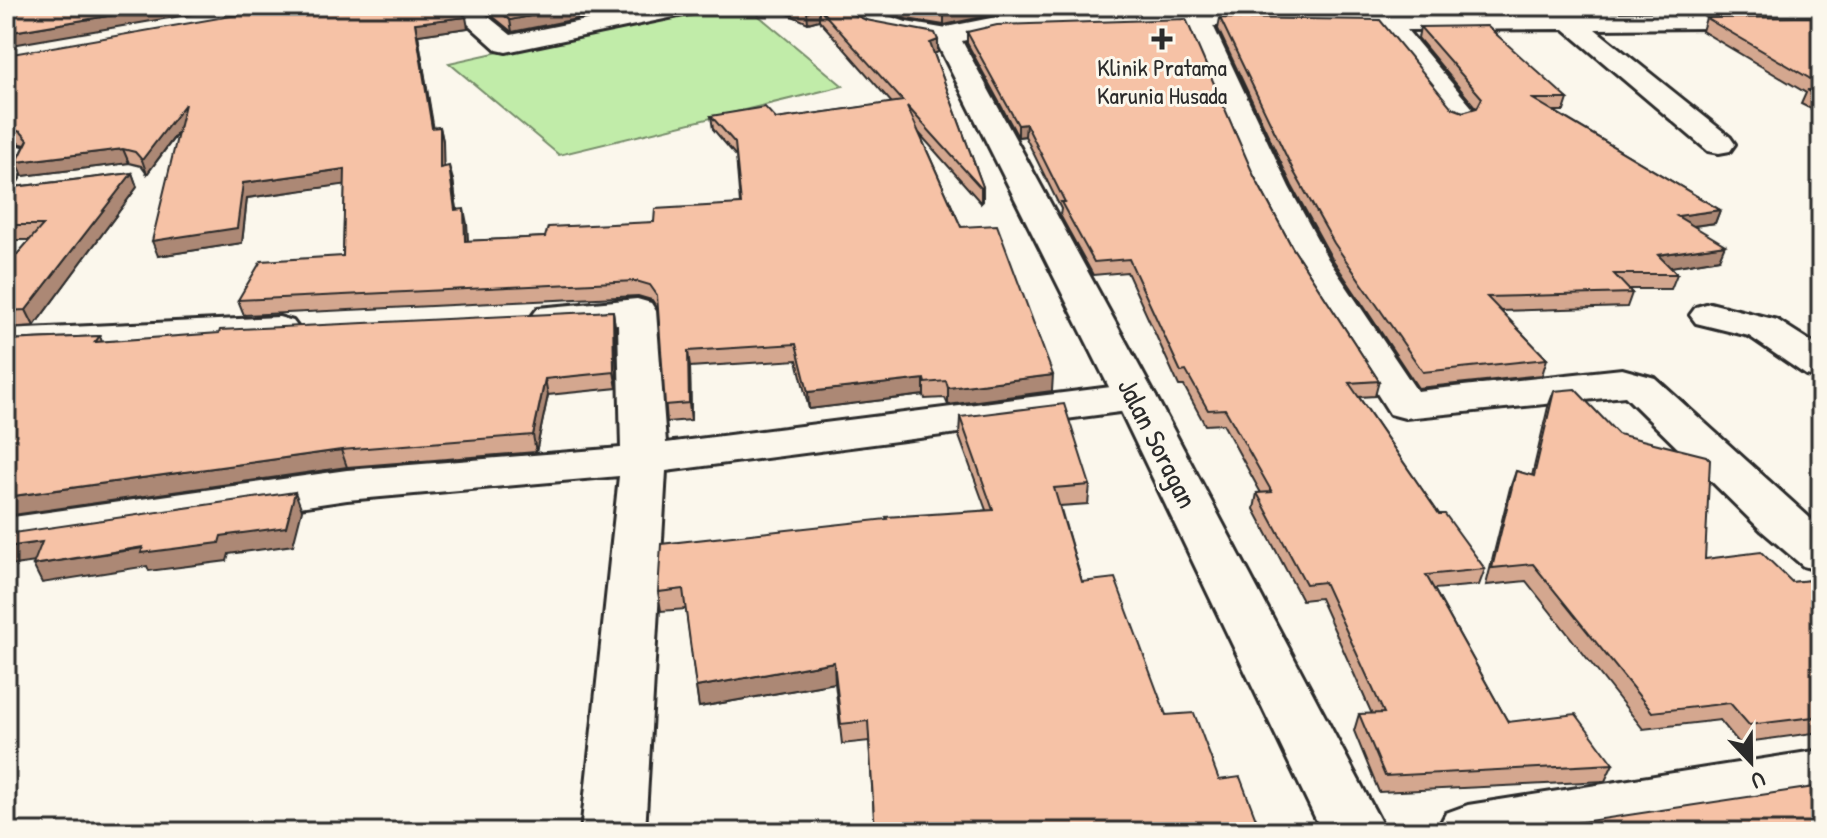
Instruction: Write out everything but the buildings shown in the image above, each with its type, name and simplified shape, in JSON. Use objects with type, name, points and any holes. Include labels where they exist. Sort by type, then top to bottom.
[{"type":"street","points":[[460,6],[506,44],[693,6]]},
{"type":"street","points":[[838,6],[880,25],[953,46],[963,30],[996,25],[1326,11],[1387,22],[1568,20],[1768,12],[1821,19]]},
{"type":"street","points":[[1357,6],[1387,22],[1461,112]]},
{"type":"street","points":[[1196,17],[1272,187],[1310,259],[1405,405],[1622,382],[1640,387],[1779,520],[1821,554]]},
{"type":"street","points":[[1568,20],[1719,144]]},
{"type":"street","name":"Jalan Soragan","points":[[953,46],[1135,397],[1354,832]]},
{"type":"street","points":[[6,151],[15,155],[6,173]]},
{"type":"street","points":[[511,318],[637,311],[644,460],[613,832]]},
{"type":"street","points":[[1710,315],[1763,328],[1821,366]]},
{"type":"street","points":[[6,342],[322,327]]},
{"type":"street","points":[[6,534],[347,485],[644,460],[1135,397]]},
{"type":"street","points":[[1468,832],[1816,783]]},
{"type":"green space","points":[[707,6],[747,6],[843,86],[559,155],[449,63]]},
{"type":"place","name":"Klinik Pratama Karunia Husada","points":[[1162,39]]}]
